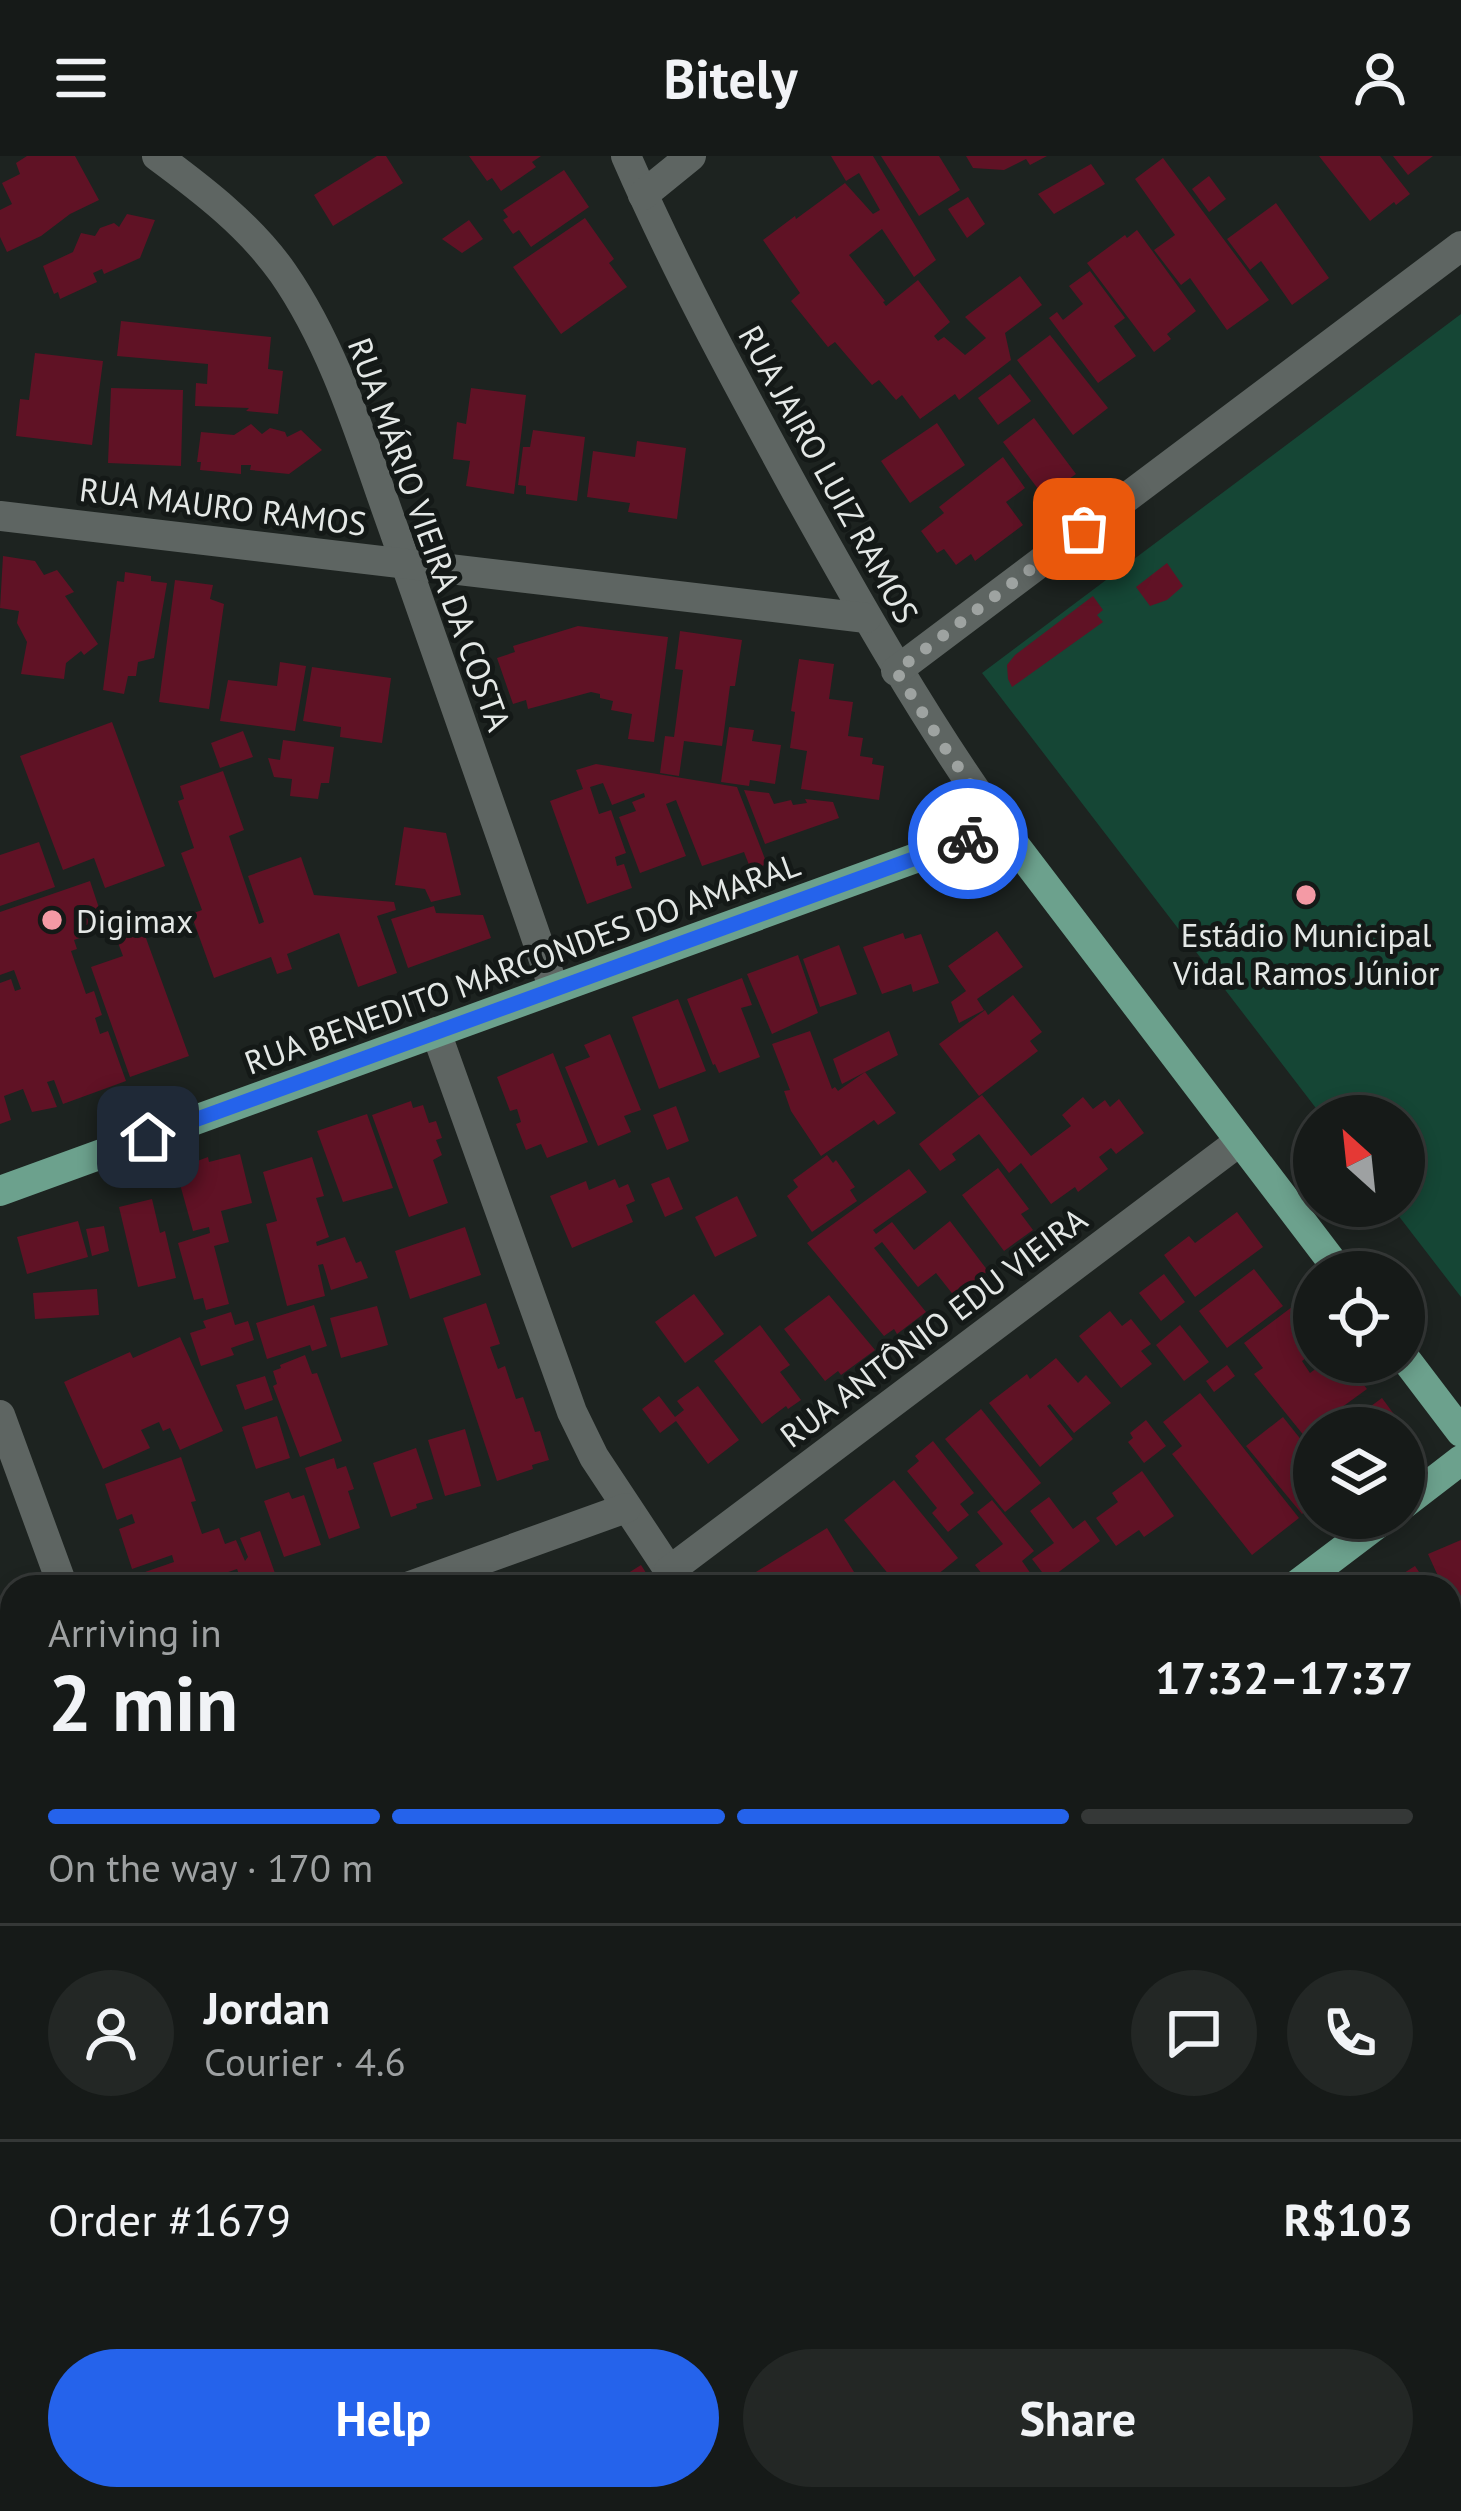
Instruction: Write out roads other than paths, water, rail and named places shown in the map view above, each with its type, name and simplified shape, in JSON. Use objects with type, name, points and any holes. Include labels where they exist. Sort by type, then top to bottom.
[{"type":"main road","name":"RUA BENEDITO MARCONDES DO AMARAL","points":[[0,1191],[1000,827]]},
{"type":"main road","name":"RUA JAIRO LUIZ RAMOS","points":[[1000,827],[1324,1251]]},
{"type":"main road","points":[[1424,1383],[1461,1432]]},
{"type":"main road","points":[[1425,1488],[1461,1460]]},
{"type":"main road","points":[[1310,1575],[1357,1539]]},
{"type":"street","name":"RUA MÁRIO VIEIRA DA COSTA","points":[[157,156],[238,221],[282,272],[317,330],[406,563],[554,989]]},
{"type":"street","name":"RUA JAIRO LUIZ RAMOS","points":[[626,156],[729,370],[866,618],[945,748],[1000,827]]},
{"type":"street","points":[[643,195],[691,156]]},
{"type":"street","points":[[896,671],[1461,246]]},
{"type":"street","name":"RUA MAURO RAMOS","points":[[0,516],[866,618]]},
{"type":"street","points":[[436,1032],[572,1412],[594,1457],[672,1575]]},
{"type":"street","name":"RUA ANTÔNIO EDU VIEIRA","points":[[680,1575],[1240,1141]]},
{"type":"street","points":[[0,1415],[59,1575]]},
{"type":"street","points":[[440,1575],[626,1508]]},
{"type":"place","name":"Estádio Municipal Vidal Ramos Júnior","points":[[1306,895]]},
{"type":"place","name":"Digimax","points":[[52,920]]}]
